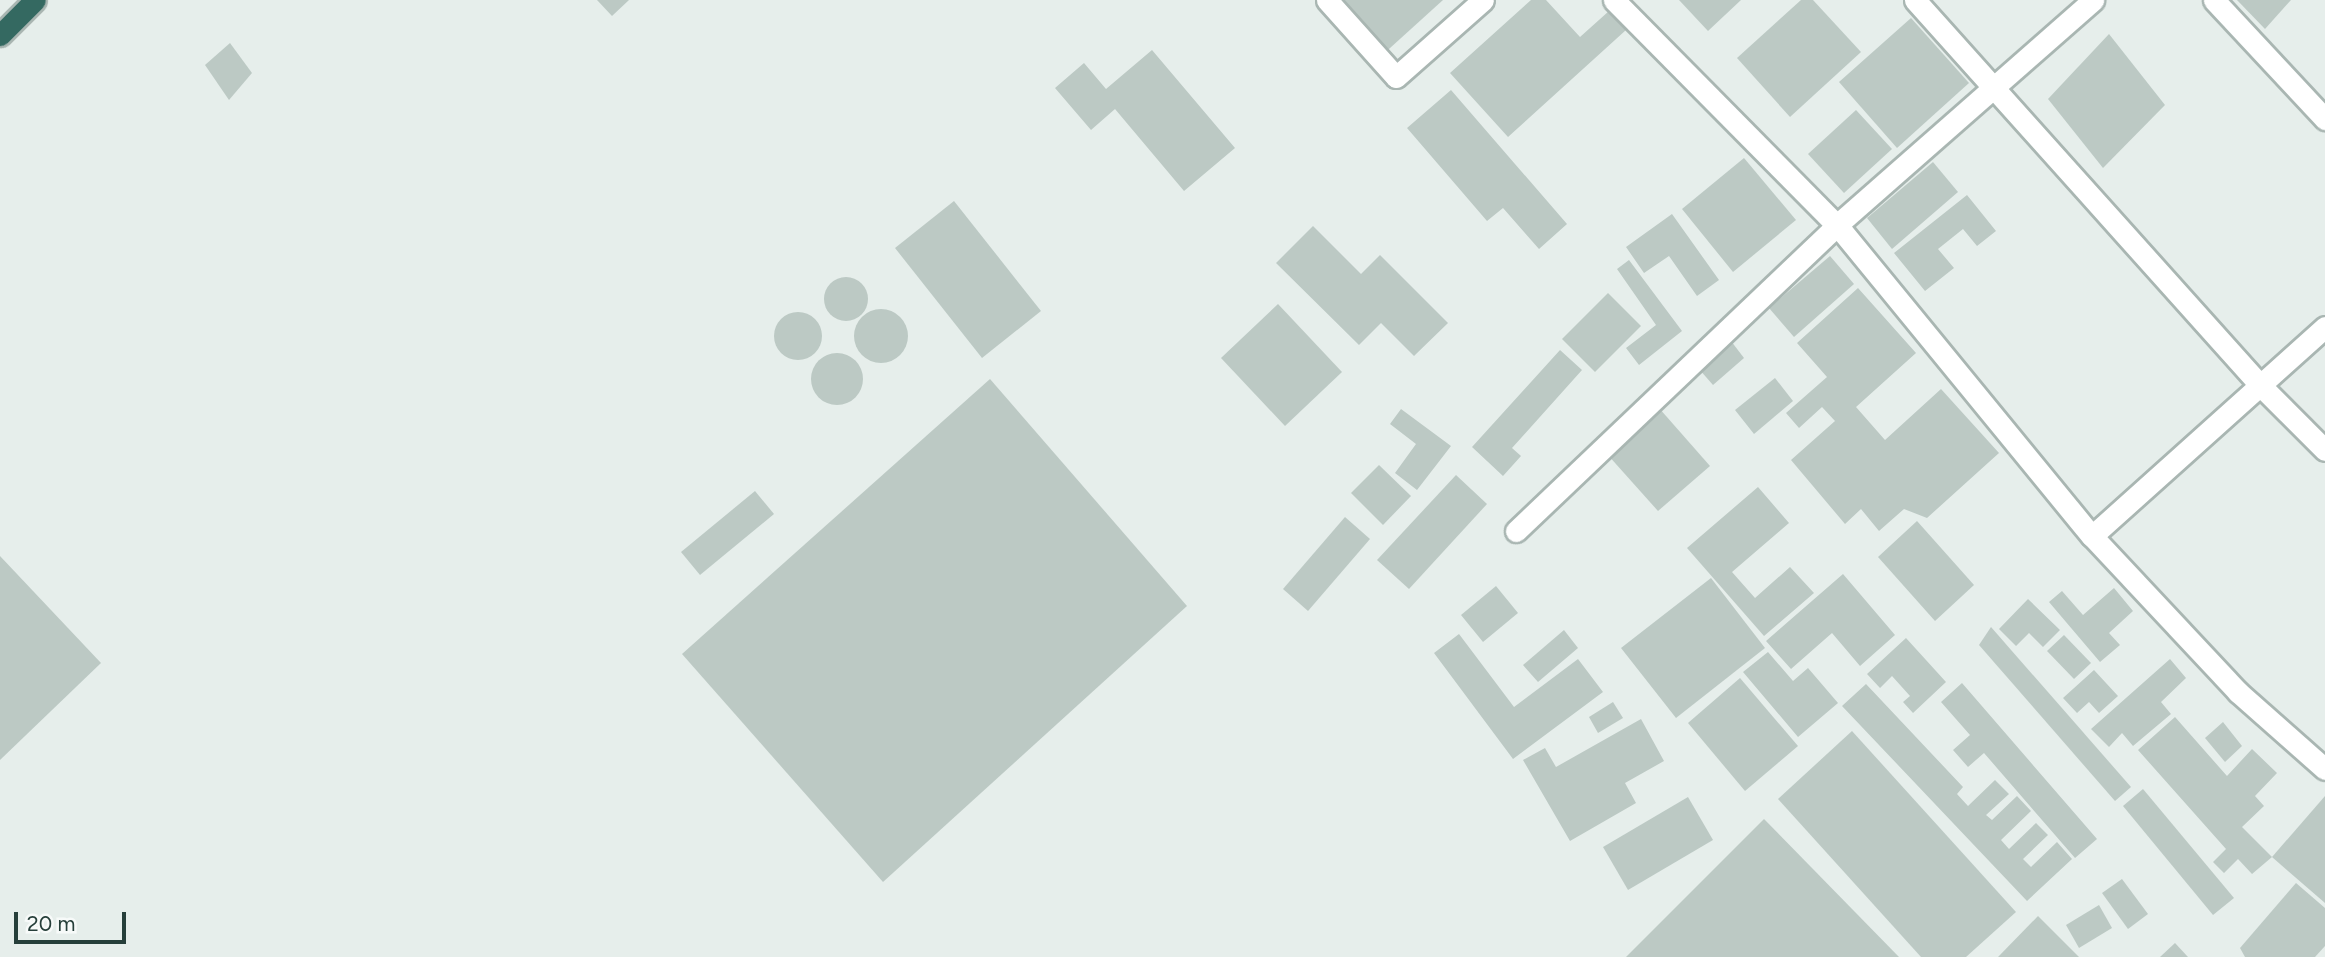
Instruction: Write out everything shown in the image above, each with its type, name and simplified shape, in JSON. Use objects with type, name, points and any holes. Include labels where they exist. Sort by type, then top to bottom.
[{"type":"highway","points":[[0,35],[35,0]]},
{"type":"street","points":[[1327,0],[1396,77],[1483,0]]},
{"type":"street","points":[[1614,0],[1837,225],[2092,536],[2238,692],[2325,769]]},
{"type":"street","points":[[1915,0],[2260,385],[2325,450]]},
{"type":"street","points":[[1516,531],[1837,225],[2093,0]]},
{"type":"street","points":[[2214,0],[2325,119]]},
{"type":"street","points":[[2092,536],[2325,327]]},
{"type":"building","points":[[597,0],[629,0],[612,16]]},
{"type":"building","points":[[1327,0],[1443,0],[1379,58]]},
{"type":"building","points":[[1531,0],[1546,0],[1580,37],[1609,11],[1626,30],[1508,137],[1450,73]]},
{"type":"building","points":[[1679,0],[1741,0],[1708,31]]},
{"type":"building","points":[[1801,0],[1813,0],[1861,52],[1790,117],[1737,58]]},
{"type":"building","points":[[2237,0],[2291,0],[2265,29]]},
{"type":"building","points":[[1911,18],[1969,83],[1897,148],[1839,82]]},
{"type":"building","points":[[2109,34],[2165,105],[2103,168],[2048,99]]},
{"type":"building","points":[[230,43],[252,73],[229,100],[205,65]]},
{"type":"building","points":[[1152,50],[1235,148],[1184,191],[1115,109],[1091,130],[1055,88],[1084,63],[1106,89]]},
{"type":"building","points":[[1451,90],[1567,224],[1539,249],[1503,208],[1487,221],[1407,128]]},
{"type":"building","points":[[1856,110],[1892,149],[1844,193],[1808,154]]},
{"type":"building","points":[[1744,158],[1796,220],[1733,272],[1682,209]]},
{"type":"building","points":[[1933,162],[1958,192],[1892,249],[1867,218]]},
{"type":"building","points":[[1967,195],[1996,231],[1977,246],[1963,229],[1938,249],[1954,268],[1925,291],[1894,253]]},
{"type":"building","points":[[954,201],[1041,311],[982,358],[895,248]]},
{"type":"building","points":[[1672,214],[1719,280],[1697,296],[1669,256],[1644,273],[1626,247]]},
{"type":"building","points":[[1313,226],[1361,274],[1380,255],[1448,323],[1414,356],[1381,323],[1359,345],[1276,263]]},
{"type":"building","points":[[1830,256],[1854,284],[1794,337],[1769,308]]},
{"type":"building","points":[[1629,260],[1682,331],[1639,365],[1626,348],[1656,325],[1617,269]]},
{"type":"building","points":[[846,277],[861,284],[868,299],[861,314],[846,321],[831,314],[824,299],[831,284]]},
{"type":"building","points":[[1858,288],[1916,353],[1856,407],[1885,440],[1941,389],[1999,453],[1927,518],[1904,509],[1879,531],[1861,509],[1845,524],[1791,460],[1835,421],[1822,407],[1799,428],[1786,413],[1827,377],[1797,343]]},
{"type":"building","points":[[1608,293],[1641,326],[1595,372],[1562,339]]},
{"type":"building","points":[[1278,304],[1342,372],[1285,426],[1221,358]]},
{"type":"building","points":[[881,309],[900,317],[908,336],[900,355],[881,363],[862,355],[854,336],[862,317]]},
{"type":"building","points":[[798,312],[815,319],[822,336],[815,353],[798,360],[781,353],[774,336],[781,319]]},
{"type":"building","points":[[1731,341],[1744,358],[1713,385],[1699,369]]},
{"type":"building","points":[[1560,350],[1582,370],[1512,448],[1521,456],[1503,476],[1472,447]]},
{"type":"building","points":[[837,353],[847,355],[855,361],[861,369],[861,389],[855,397],[847,403],[837,405],[827,403],[819,397],[813,389],[811,379],[813,369],[819,361],[827,355]]},
{"type":"building","points":[[1775,378],[1793,401],[1754,434],[1735,410]]},
{"type":"building","points":[[990,379],[1187,606],[883,882],[682,654]]},
{"type":"building","points":[[1659,408],[1710,466],[1658,511],[1607,454]]},
{"type":"building","points":[[1401,409],[1451,446],[1417,490],[1395,473],[1416,444],[1390,424]]},
{"type":"building","points":[[1379,465],[1411,496],[1383,525],[1351,493]]},
{"type":"building","points":[[1456,475],[1487,504],[1409,589],[1377,560]]},
{"type":"building","points":[[1758,487],[1789,523],[1732,572],[1755,598],[1790,567],[1814,593],[1764,636],[1687,548]]},
{"type":"building","points":[[755,491],[774,514],[700,575],[681,552]]},
{"type":"building","points":[[1345,517],[1370,539],[1308,611],[1283,589]]},
{"type":"building","points":[[1917,521],[1974,585],[1935,621],[1878,557]]},
{"type":"building","points":[[0,556],[101,663],[0,760]]},
{"type":"building","points":[[1843,574],[1895,635],[1860,666],[1832,633],[1791,669],[1766,641]]},
{"type":"building","points":[[1711,578],[1765,648],[1676,718],[1621,648]]},
{"type":"building","points":[[1496,586],[1518,613],[1483,642],[1461,615]]},
{"type":"building","points":[[2114,588],[2133,611],[2109,633],[2120,645],[2100,662],[2049,602],[2062,591],[2083,615]]},
{"type":"building","points":[[2028,599],[2060,630],[2043,647],[2029,633],[2016,646],[1999,629]]},
{"type":"building","points":[[1991,627],[2131,787],[2115,801],[1979,645]]},
{"type":"building","points":[[1564,630],[1578,648],[1538,682],[1523,665]]},
{"type":"building","points":[[1459,634],[1514,707],[1578,659],[1603,692],[1513,759],[1434,653]]},
{"type":"building","points":[[2064,635],[2091,663],[2074,679],[2047,651]]},
{"type":"building","points":[[1906,638],[1946,682],[1913,713],[1903,702],[1910,696],[1892,676],[1880,688],[1867,674]]},
{"type":"building","points":[[1768,652],[1793,681],[1808,668],[1838,703],[1798,737],[1743,672]]},
{"type":"building","points":[[2170,659],[2186,678],[2161,702],[2171,714],[2133,746],[2122,733],[2109,747],[2091,729]]},
{"type":"building","points":[[2094,670],[2118,696],[2099,713],[2089,702],[2077,713],[2063,698]]},
{"type":"building","points":[[1740,678],[1798,746],[1745,791],[1688,723]]},
{"type":"building","points":[[1962,683],[2097,839],[2075,858],[1984,753],[1968,767],[1953,750],[1970,735],[1941,702]]},
{"type":"building","points":[[1866,684],[1963,787],[1957,794],[1968,806],[1995,780],[2009,794],[1986,815],[1992,820],[2017,796],[2031,811],[2001,840],[2009,849],[2036,823],[2048,835],[2023,859],[2031,867],[2057,842],[2072,859],[2027,901],[1842,706]]},
{"type":"building","points":[[1613,702],[1623,718],[1598,733],[1589,717]]},
{"type":"building","points":[[2175,717],[2227,776],[2252,749],[2277,773],[2255,796],[2264,806],[2242,827],[2272,857],[2252,874],[2238,859],[2224,873],[2213,862],[2226,849],[2138,750]]},
{"type":"building","points":[[1641,719],[1664,761],[1625,783],[1636,803],[1570,841],[1523,760],[1545,748],[1556,767]]},
{"type":"building","points":[[2223,722],[2242,746],[2225,762],[2205,738]]},
{"type":"building","points":[[1852,731],[2016,912],[1966,957],[1921,957],[1778,799]]},
{"type":"building","points":[[2143,789],[2234,898],[2213,915],[2123,806]]},
{"type":"building","points":[[2325,796],[2325,903],[2272,857]]},
{"type":"building","points":[[1688,797],[1713,840],[1628,890],[1603,847]]},
{"type":"building","points":[[1764,819],[1899,957],[1626,957]]},
{"type":"building","points":[[2122,879],[2148,914],[2128,929],[2102,893]]},
{"type":"building","points":[[2296,883],[2325,908],[2325,946],[2315,957],[2245,957],[2240,948]]},
{"type":"building","points":[[2099,905],[2112,928],[2079,948],[2066,925]]},
{"type":"building","points":[[2038,916],[2079,957],[1998,957]]},
{"type":"building","points":[[2175,943],[2188,957],[2160,957]]}]
